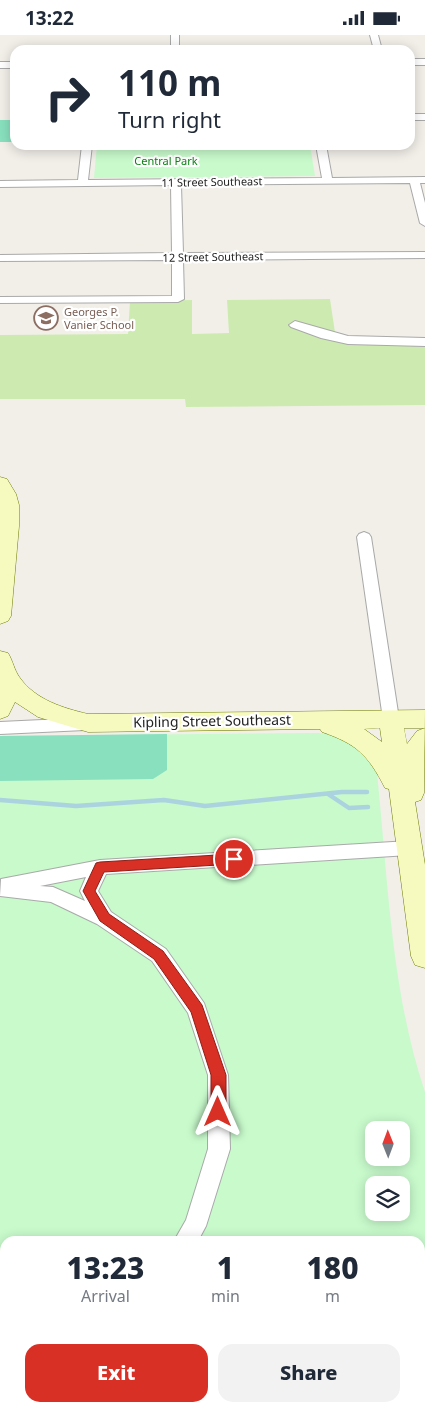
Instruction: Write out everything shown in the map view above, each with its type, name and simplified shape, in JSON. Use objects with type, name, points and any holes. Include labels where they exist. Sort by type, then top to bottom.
[{"type":"street","points":[[83,183],[86,150]]},
{"type":"street","points":[[322,150],[328,181]]},
{"type":"street","points":[[419,180],[425,223]]},
{"type":"street","name":"11 Street Southeast","points":[[0,184],[419,180]]},
{"type":"street","points":[[0,300],[178,299],[176,183]]},
{"type":"street","name":"12 Street Southeast","points":[[0,258],[425,255]]},
{"type":"street","points":[[295,325],[348,340],[425,342]]},
{"type":"street","points":[[0,483],[9,505],[9,525],[0,616]]},
{"type":"street","points":[[364,537],[425,956]]},
{"type":"street","points":[[0,710],[4,701],[4,670]]},
{"type":"street","points":[[4,670],[23,696],[42,709],[88,723],[110,722]]},
{"type":"street","name":"Kipling Street Southeast","points":[[0,728],[110,722],[425,719]]},
{"type":"street","points":[[302,720],[358,735],[380,755],[402,797]]},
{"type":"street","points":[[408,841],[414,752],[417,745],[425,737]]},
{"type":"street","points":[[0,887],[100,867],[408,841]]},
{"type":"street","points":[[100,867],[89,891],[104,917]]},
{"type":"street","points":[[0,887],[53,895],[104,917],[159,955],[197,1009],[218,1075],[219,1149],[195,1226],[188,1236]]},
{"type":"green space","points":[[0,120],[10,120],[10,142],[0,142]]},
{"type":"green space","name":"Central Park","points":[[97,150],[311,150],[315,176],[94,178]]},
{"type":"green space","points":[[330,299],[336,339],[425,347],[425,405],[186,407],[185,399],[0,399],[0,335],[128,334],[130,301],[192,300],[192,334],[229,333],[227,300]]},
{"type":"green space","points":[[317,733],[334,734],[363,748],[377,773],[392,934],[398,975],[414,1054],[425,1092],[425,1236],[0,1236],[0,736]]},
{"type":"green space","points":[[167,734],[167,770],[153,779],[0,781],[0,736]]},
{"type":"waterway","points":[[0,800],[76,806],[164,800],[205,806],[342,792],[367,792]]},
{"type":"waterway","points":[[328,794],[349,808],[368,807]]},
{"type":"place","name":"Georges P. Vanier School","points":[[46,318]]},
{"type":"route","points":[[218,1112],[218,1075],[197,1009],[159,955],[104,917],[89,891],[100,867],[234,859]]}]
